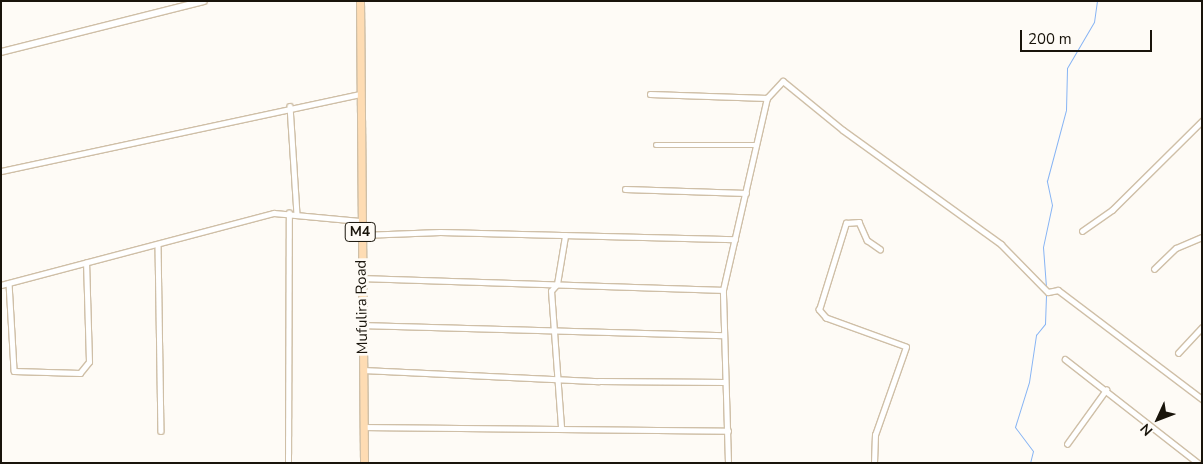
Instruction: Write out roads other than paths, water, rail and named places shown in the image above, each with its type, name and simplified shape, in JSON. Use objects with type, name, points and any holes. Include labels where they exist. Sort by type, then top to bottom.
[{"type":"main road","name":"Mufulira Road","points":[[360,1],[360,235],[364,463]]},
{"type":"street","points":[[1,52],[204,1]]},
{"type":"street","points":[[728,463],[722,335],[722,290],[767,98],[783,80],[842,130],[1000,244],[1046,291],[1058,290],[1202,399]]},
{"type":"street","points":[[1,171],[290,106],[360,94]]},
{"type":"street","points":[[650,94],[767,98]]},
{"type":"street","points":[[290,106],[297,213]]},
{"type":"street","points":[[1082,231],[1112,210],[1202,121]]},
{"type":"street","points":[[656,145],[757,145]]},
{"type":"street","points":[[625,189],[746,193]]},
{"type":"street","points":[[1,285],[158,244],[289,213],[360,221]]},
{"type":"street","points":[[288,463],[289,213]]},
{"type":"street","points":[[874,463],[875,435],[906,347],[834,322],[819,310],[846,223],[859,222],[866,240],[880,249]]},
{"type":"street","points":[[360,235],[440,232],[735,239]]},
{"type":"street","points":[[561,427],[552,333],[551,291],[557,284],[566,236]]},
{"type":"street","points":[[1154,269],[1176,248],[1202,237]]},
{"type":"street","points":[[158,244],[161,431]]},
{"type":"street","points":[[10,283],[14,371],[80,373],[89,362],[86,263]]},
{"type":"street","points":[[361,278],[722,290]]},
{"type":"street","points":[[362,325],[552,333],[722,335]]},
{"type":"street","points":[[1178,353],[1202,327]]},
{"type":"street","points":[[1065,359],[1198,463]]},
{"type":"street","points":[[363,370],[557,379],[725,382]]},
{"type":"street","points":[[1067,444],[1106,390]]},
{"type":"street","points":[[364,427],[561,427],[728,431]]},
{"type":"waterway","points":[[1046,287],[1043,247],[1052,205],[1047,181],[1066,110],[1067,68],[1094,22],[1097,1]]},
{"type":"waterway","points":[[1030,463],[1033,451],[1015,427],[1029,382],[1036,335],[1045,324],[1046,291]]}]
